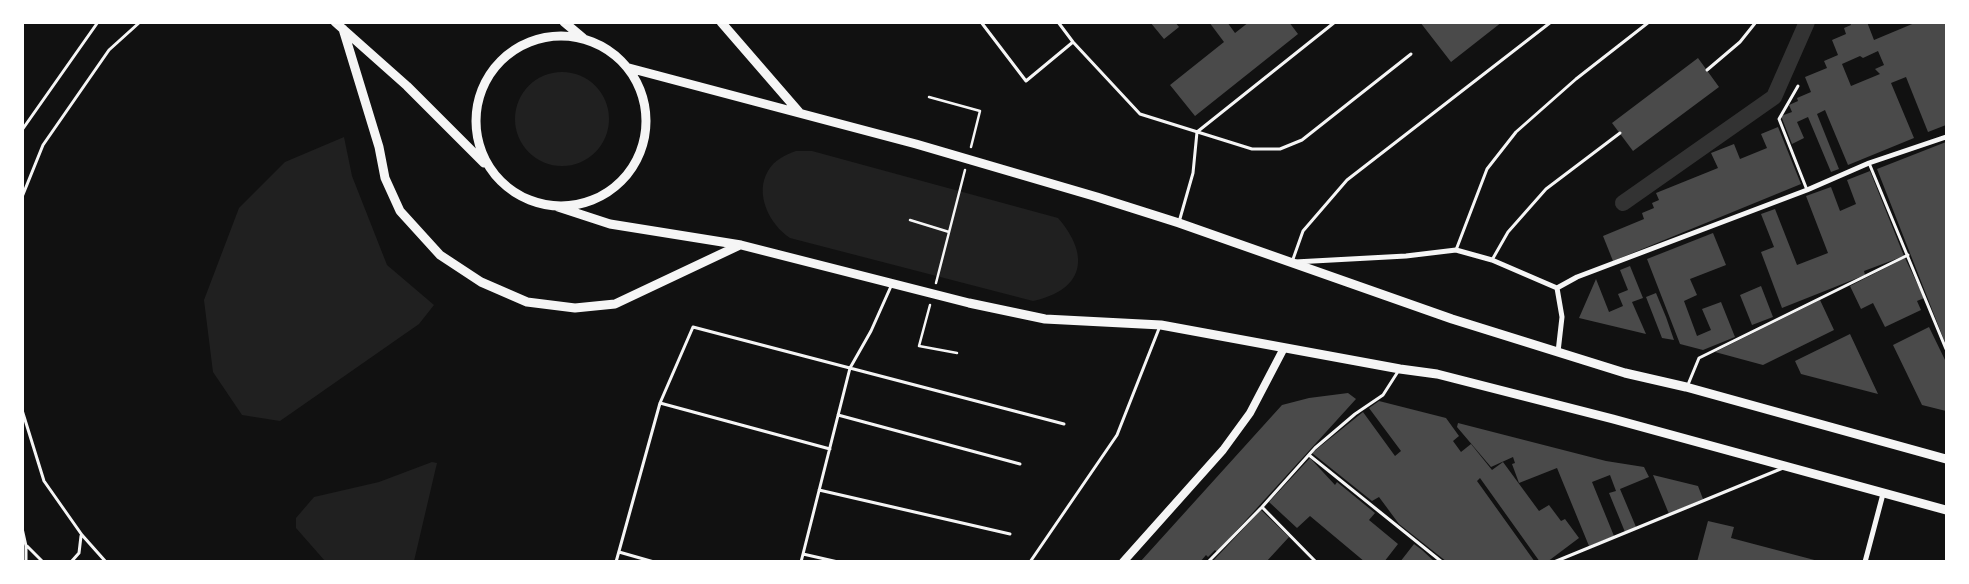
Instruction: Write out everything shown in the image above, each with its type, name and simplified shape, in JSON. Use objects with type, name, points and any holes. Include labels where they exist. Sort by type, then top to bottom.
[{"type":"main road","points":[[558,207],[586,204],[611,191],[631,172],[643,147],[647,119],[642,92],[629,68],[608,49],[583,38],[564,22]]},
{"type":"main road","points":[[721,22],[799,112]]},
{"type":"main road","points":[[339,26],[407,86],[488,167],[506,188],[531,202],[558,207],[610,224],[741,245],[969,303],[1045,319],[1161,325],[1400,369],[1437,374],[1613,419],[1946,510]]},
{"type":"main road","points":[[339,26],[380,147],[385,178],[400,211],[440,255],[481,282],[527,302],[575,308],[614,304],[741,245]]},
{"type":"main road","points":[[488,167],[477,140],[476,111],[484,83],[502,60],[526,43],[554,36],[583,38]]},
{"type":"main road","points":[[629,68],[925,147],[1179,223],[1452,319],[1625,373],[1686,387],[1946,459]]},
{"type":"street","points":[[1557,288],[1577,277],[1807,190],[1869,163],[1946,137]]},
{"type":"street","points":[[1292,262],[1406,256],[1456,250],[1492,260],[1557,288]]},
{"type":"street","points":[[1557,288],[1562,317],[1558,353]]},
{"type":"street","points":[[1122,562],[1223,450],[1250,413],[1284,348]]},
{"type":"street","points":[[1865,562],[1883,494]]},
{"type":"lane","points":[[22,130],[98,22]]},
{"type":"lane","points":[[22,197],[43,145],[109,50],[140,22]]},
{"type":"lane","points":[[980,22],[1026,80],[1073,42]]},
{"type":"lane","points":[[1058,22],[1073,42],[1140,114],[1252,149],[1280,149],[1302,140],[1411,54]]},
{"type":"lane","points":[[1292,262],[1303,231],[1347,180],[1551,22]]},
{"type":"lane","points":[[1456,250],[1487,169],[1516,132],[1576,79],[1649,22]]},
{"type":"lane","points":[[1707,70],[1740,42],[1756,22]]},
{"type":"lane","points":[[1179,223],[1193,172],[1197,132],[1332,23]]},
{"type":"lane","points":[[1798,86],[1779,119],[1807,190]]},
{"type":"lane","points":[[1492,260],[1508,232],[1546,189],[1620,133]]},
{"type":"lane","points":[[1869,163],[1946,349]]},
{"type":"lane","points":[[1686,387],[1699,358],[1908,255]]},
{"type":"lane","points":[[801,562],[850,368],[870,331],[892,283]]},
{"type":"lane","points":[[1030,562],[1117,435],[1161,325]]},
{"type":"lane","points":[[616,562],[660,403],[693,327],[1064,424]]},
{"type":"lane","points":[[1208,562],[1262,507],[1308,455],[1355,414],[1383,395],[1400,369]]},
{"type":"lane","points":[[660,403],[830,449]]},
{"type":"lane","points":[[22,410],[44,481],[82,535],[106,562]]},
{"type":"lane","points":[[838,415],[1020,464]]},
{"type":"lane","points":[[1308,455],[1442,562]]},
{"type":"lane","points":[[1554,562],[1786,467]]},
{"type":"lane","points":[[819,490],[1010,534]]},
{"type":"lane","points":[[1262,507],[1316,562]]},
{"type":"lane","points":[[22,528],[26,546],[26,562]]},
{"type":"lane","points":[[71,562],[79,553],[82,535]]},
{"type":"lane","points":[[26,546],[43,562]]},
{"type":"lane","points":[[619,552],[654,562]]},
{"type":"lane","points":[[803,554],[838,562]]},
{"type":"path","points":[[929,97],[980,112],[971,148]]},
{"type":"path","points":[[934,289],[966,167]]},
{"type":"path","points":[[910,220],[949,232]]},
{"type":"path","points":[[932,298],[919,346],[957,353]]},
{"type":"shaded area","points":[[562,72],[580,75],[596,85],[606,101],[609,119],[606,137],[596,153],[580,163],[562,166],[544,163],[528,153],[518,137],[515,119],[518,101],[528,85],[544,75]]},
{"type":"shaded area","points":[[344,137],[352,176],[387,265],[434,305],[419,324],[280,421],[242,415],[213,372],[204,300],[239,208],[285,162]]},
{"type":"shaded area","points":[[796,151],[812,151],[1058,218],[1075,245],[1078,258],[1077,270],[1072,280],[1063,289],[1050,296],[1033,301],[790,238],[776,225],[766,208],[763,189],[764,180],[773,164],[784,156]]},
{"type":"shaded area","points":[[432,462],[437,463],[414,561],[325,561],[296,528],[296,518],[314,497],[379,482]]},
{"type":"building","points":[[1150,22],[1175,22],[1179,27],[1164,39]]},
{"type":"building","points":[[1209,22],[1227,22],[1235,33],[1249,22],[1289,22],[1298,34],[1195,116],[1170,85],[1224,42]]},
{"type":"building","points":[[1420,22],[1502,22],[1451,62]]},
{"type":"building","points":[[1850,22],[1867,22],[1874,40],[1917,22],[1946,22],[1946,125],[1928,132],[1906,77],[1891,83],[1914,138],[1848,165],[1825,110],[1817,114],[1839,169],[1831,172],[1808,117],[1797,122],[1804,138],[1792,144],[1781,116],[1792,112],[1789,105],[1798,101],[1797,98],[1811,92],[1805,77],[1827,68],[1824,61],[1838,55],[1832,40],[1846,34],[1844,28],[1851,25]],"holes":[[[1878,51],[1884,65],[1875,69],[1880,74],[1851,86],[1842,64]]]},
{"type":"building","points":[[1698,58],[1719,87],[1633,151],[1612,123]]},
{"type":"building","points":[[1778,127],[1801,184],[1613,261],[1603,236],[1644,219],[1642,213],[1654,208],[1652,203],[1659,200],[1656,193],[1718,168],[1711,153],[1734,144],[1740,159],[1767,148],[1761,134]]},
{"type":"building","points":[[1946,142],[1946,345],[1877,169]]},
{"type":"building","points":[[1870,171],[1904,256],[1864,271],[1865,275],[1782,308],[1761,252],[1774,247],[1761,214],[1775,209],[1797,265],[1828,253],[1806,196],[1831,187],[1840,211],[1856,204],[1847,180]]},
{"type":"building","points":[[1713,233],[1726,265],[1690,279],[1697,295],[1684,301],[1697,336],[1711,330],[1702,309],[1721,302],[1735,337],[1703,350],[1680,344],[1647,259]]},
{"type":"building","points":[[1905,258],[1924,298],[1917,301],[1921,310],[1885,327],[1873,303],[1861,309],[1850,286]]},
{"type":"building","points":[[1630,266],[1643,298],[1632,302],[1646,334],[1579,318],[1596,279],[1609,312],[1623,306],[1618,294],[1628,290],[1620,270]]},
{"type":"building","points":[[1761,286],[1773,317],[1752,325],[1740,295]]},
{"type":"building","points":[[1656,293],[1674,340],[1662,338],[1646,297]]},
{"type":"building","points":[[1820,300],[1834,330],[1763,365],[1715,352]]},
{"type":"building","points":[[1929,327],[1946,362],[1946,411],[1922,405],[1893,345]]},
{"type":"building","points":[[1850,334],[1878,394],[1801,374],[1795,361]]},
{"type":"building","points":[[1348,393],[1356,399],[1217,552],[1215,550],[1208,557],[1206,555],[1200,562],[1192,560],[1190,562],[1140,562],[1282,405],[1309,398]]},
{"type":"building","points":[[1379,401],[1446,418],[1459,436],[1453,441],[1461,452],[1471,444],[1492,470],[1503,462],[1539,511],[1549,505],[1561,521],[1565,519],[1579,538],[1547,562],[1540,562],[1480,478],[1477,481],[1535,562],[1447,562],[1399,524],[1379,497],[1372,501],[1312,453],[1363,412],[1395,456],[1401,451],[1369,408]]},
{"type":"building","points":[[1458,423],[1606,461],[1644,467],[1649,477],[1620,489],[1636,527],[1625,532],[1609,493],[1616,491],[1610,475],[1592,482],[1614,536],[1589,546],[1557,468],[1519,483],[1512,464],[1515,463],[1513,457],[1491,467],[1457,427]]},
{"type":"building","points":[[1310,458],[1335,485],[1337,482],[1375,513],[1369,520],[1398,544],[1384,562],[1365,562],[1310,516],[1297,528],[1269,502]]},
{"type":"building","points":[[1653,475],[1698,486],[1703,499],[1669,514]]},
{"type":"building","points":[[1261,510],[1289,537],[1266,562],[1212,562]]},
{"type":"building","points":[[1708,521],[1734,527],[1731,538],[1822,562],[1697,562]]},
{"type":"building","points":[[1414,544],[1422,550],[1435,562],[1400,562]]},
{"type":"waterway","points":[[1623,203],[1774,97],[1807,22]]}]
